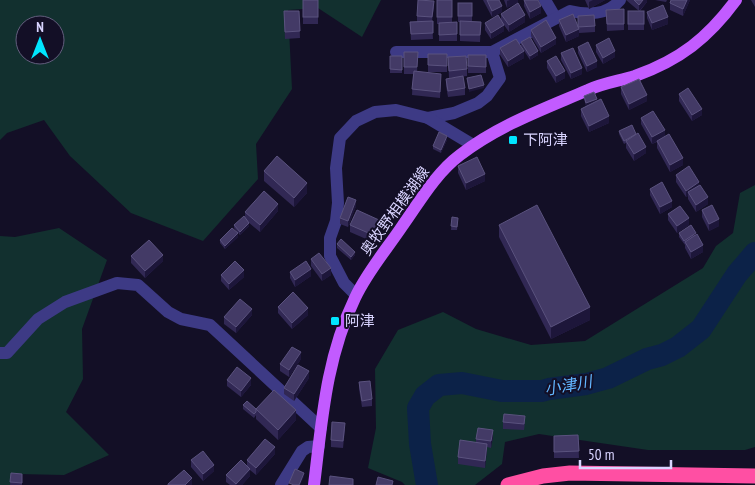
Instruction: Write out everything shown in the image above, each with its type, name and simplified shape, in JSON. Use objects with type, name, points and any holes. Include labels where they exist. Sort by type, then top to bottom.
[{"type":"highway","points":[[508,485],[543,476],[570,474],[755,476]]},
{"type":"main road","name":"奥牧野相模湖線","points":[[314,485],[331,362],[342,326],[356,296],[433,182],[458,156],[473,145],[521,118],[591,89],[636,75],[673,58],[705,37],[736,0]]},
{"type":"street","points":[[545,0],[555,17]]},
{"type":"street","points":[[396,52],[492,52],[555,17],[570,11],[585,15],[613,8],[620,0]]},
{"type":"street","points":[[428,118],[467,109],[487,96],[500,78],[492,52]]},
{"type":"street","points":[[356,296],[344,283],[330,256],[330,238],[336,221],[338,203],[336,168],[340,138],[356,121],[375,112],[396,110],[428,118],[473,145]]},
{"type":"street","points":[[2,352],[38,319],[64,302],[117,283],[138,285],[168,312],[180,319],[210,325],[321,428]]},
{"type":"street","points":[[281,485],[302,451],[308,447],[319,446]]},
{"type":"green space","points":[[0,0],[381,0],[362,37],[318,8],[288,10],[292,89],[256,144],[258,179],[203,241],[131,213],[70,156],[44,120],[7,133],[0,140]]},
{"type":"green space","points":[[755,185],[755,447],[745,450],[648,450],[539,434],[505,442],[502,464],[475,485],[405,485],[368,468],[376,428],[375,369],[398,330],[443,312],[476,329],[531,345],[585,341],[703,268],[716,246],[733,233],[740,193]]},
{"type":"green space","points":[[59,228],[107,260],[82,329],[83,379],[66,412],[109,455],[64,475],[18,474],[21,485],[0,485],[0,236],[15,237]]},
{"type":"building","points":[[303,0],[318,0],[318,17],[303,17]]},
{"type":"building","points":[[418,0],[434,1],[432,17],[417,16]]},
{"type":"building","points":[[437,0],[452,0],[452,17],[437,17]]},
{"type":"building","points":[[487,0],[499,0],[502,6],[492,11]]},
{"type":"building","points":[[524,0],[538,0],[541,6],[530,12]]},
{"type":"building","points":[[634,0],[643,0],[639,5]]},
{"type":"building","points":[[671,0],[687,0],[683,9],[670,3]]},
{"type":"building","points":[[458,3],[472,3],[472,16],[458,16]]},
{"type":"building","points":[[518,3],[525,15],[509,25],[501,14]]},
{"type":"building","points":[[663,5],[668,17],[652,23],[647,12]]},
{"type":"building","points":[[624,9],[624,24],[607,24],[606,10]]},
{"type":"building","points":[[284,11],[299,11],[300,31],[285,32]]},
{"type":"building","points":[[628,11],[644,11],[644,24],[628,24]]},
{"type":"building","points":[[573,14],[579,29],[566,35],[559,20]]},
{"type":"building","points":[[498,15],[504,25],[491,33],[485,23]]},
{"type":"building","points":[[594,15],[595,26],[578,27],[578,16]]},
{"type":"building","points":[[546,20],[556,38],[541,47],[531,30]]},
{"type":"building","points":[[433,21],[433,33],[411,34],[410,22]]},
{"type":"building","points":[[460,21],[481,22],[480,35],[460,35]]},
{"type":"building","points":[[457,22],[457,34],[439,35],[439,23]]},
{"type":"building","points":[[530,37],[538,51],[530,56],[521,42]]},
{"type":"building","points":[[609,38],[615,51],[603,58],[596,45]]},
{"type":"building","points":[[516,39],[524,51],[508,61],[500,48]]},
{"type":"building","points":[[588,42],[597,61],[587,66],[578,47]]},
{"type":"building","points":[[573,48],[582,68],[571,73],[561,53]]},
{"type":"building","points":[[404,52],[418,52],[417,67],[404,67]]},
{"type":"building","points":[[428,54],[447,54],[447,66],[428,65]]},
{"type":"building","points":[[468,55],[486,55],[486,67],[468,66]]},
{"type":"building","points":[[390,56],[402,56],[402,70],[390,69]]},
{"type":"building","points":[[466,56],[467,69],[449,71],[448,57]]},
{"type":"building","points":[[556,56],[565,71],[556,76],[547,61]]},
{"type":"building","points":[[414,71],[441,74],[440,92],[412,89]]},
{"type":"building","points":[[481,75],[484,85],[469,89],[467,78]]},
{"type":"building","points":[[463,76],[465,88],[448,91],[446,79]]},
{"type":"building","points":[[639,79],[647,95],[629,104],[621,87]]},
{"type":"building","points":[[688,88],[702,109],[692,115],[679,94]]},
{"type":"building","points":[[594,92],[597,99],[586,103],[584,96]]},
{"type":"building","points":[[601,99],[609,116],[589,126],[581,109]]},
{"type":"building","points":[[653,111],[665,130],[652,137],[641,118]]},
{"type":"building","points":[[632,125],[636,134],[624,141],[619,131]]},
{"type":"building","points":[[439,132],[447,136],[441,150],[433,146]]},
{"type":"building","points":[[638,133],[646,147],[634,154],[626,141]]},
{"type":"building","points":[[669,134],[683,158],[670,165],[657,141]]},
{"type":"building","points":[[277,156],[307,183],[294,198],[264,171]]},
{"type":"building","points":[[477,157],[485,174],[466,183],[458,166]]},
{"type":"building","points":[[689,166],[699,182],[686,191],[676,175]]},
{"type":"building","points":[[662,182],[672,201],[660,207],[650,189]]},
{"type":"building","points":[[700,185],[708,197],[696,205],[688,192]]},
{"type":"building","points":[[264,191],[278,204],[260,225],[245,212]]},
{"type":"building","points":[[348,197],[356,200],[348,221],[340,218]]},
{"type":"building","points":[[537,205],[590,307],[551,327],[499,225]]},
{"type":"building","points":[[712,205],[719,219],[709,224],[702,210]]},
{"type":"building","points":[[680,206],[689,218],[677,226],[668,214]]},
{"type":"building","points":[[357,210],[379,220],[373,235],[350,225]]},
{"type":"building","points":[[244,216],[249,223],[240,232],[234,225]]},
{"type":"building","points":[[452,217],[458,218],[457,227],[451,226]]},
{"type":"building","points":[[691,225],[696,233],[684,241],[679,233]]},
{"type":"building","points":[[232,228],[238,233],[225,246],[220,240]]},
{"type":"building","points":[[697,234],[703,245],[691,252],[685,242]]},
{"type":"building","points":[[341,239],[355,252],[351,257],[337,244]]},
{"type":"building","points":[[149,240],[163,255],[145,271],[131,256]]},
{"type":"building","points":[[319,253],[331,268],[322,274],[311,259]]},
{"type":"building","points":[[235,261],[244,270],[229,284],[221,275]]},
{"type":"building","points":[[306,261],[311,269],[295,280],[290,272]]},
{"type":"building","points":[[293,292],[308,308],[292,323],[278,307]]},
{"type":"building","points":[[240,299],[252,309],[236,327],[224,317]]},
{"type":"building","points":[[292,347],[301,352],[289,370],[280,364]]},
{"type":"building","points":[[298,365],[309,371],[294,394],[284,388]]},
{"type":"building","points":[[237,367],[251,378],[241,391],[227,380]]},
{"type":"building","points":[[370,381],[372,399],[362,401],[359,382]]},
{"type":"building","points":[[274,390],[296,410],[278,430],[256,409]]},
{"type":"building","points":[[247,401],[256,409],[254,414],[243,405]]},
{"type":"building","points":[[504,414],[525,416],[524,424],[503,422]]},
{"type":"building","points":[[332,422],[345,423],[343,441],[331,440]]},
{"type":"building","points":[[478,428],[493,430],[491,441],[476,439]]},
{"type":"building","points":[[578,435],[579,451],[554,452],[554,436]]},
{"type":"building","points":[[265,439],[275,447],[256,468],[247,460]]},
{"type":"building","points":[[460,440],[487,444],[485,461],[458,457]]},
{"type":"building","points":[[203,451],[214,465],[203,474],[191,460]]},
{"type":"building","points":[[241,460],[250,469],[236,484],[226,475]]},
{"type":"building","points":[[295,469],[304,473],[299,485],[289,483]]},
{"type":"building","points":[[184,470],[192,478],[185,485],[168,485],[168,484]]},
{"type":"building","points":[[11,473],[22,474],[22,483],[10,482]]},
{"type":"building","points":[[330,476],[353,479],[353,485],[329,485]]},
{"type":"building","points":[[378,477],[393,481],[392,485],[376,485]]},
{"type":"waterway","name":"小津川","points":[[427,485],[420,444],[418,408],[425,396],[439,385],[462,383],[502,391],[542,391],[586,384],[608,378],[647,359],[662,355],[678,347],[701,329],[737,274],[755,253]]},
{"type":"place","name":"下阿津","points":[[513,140]]},
{"type":"place","name":"阿津","points":[[335,321]]}]
